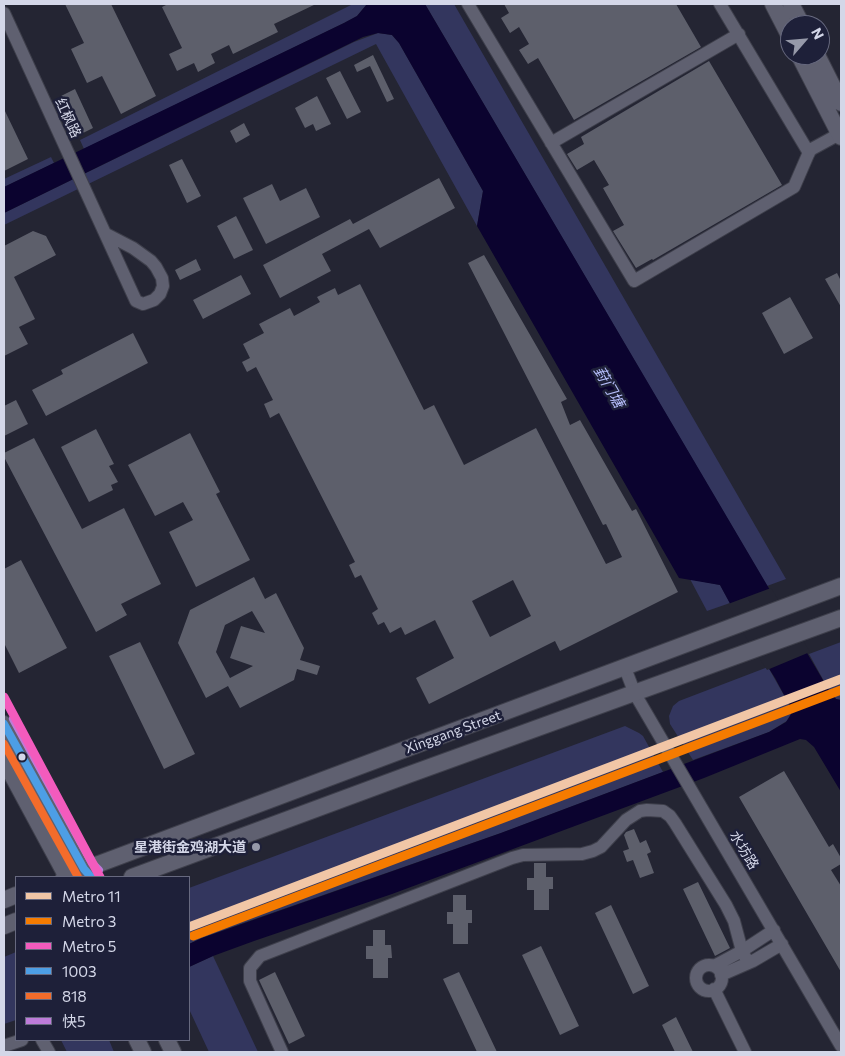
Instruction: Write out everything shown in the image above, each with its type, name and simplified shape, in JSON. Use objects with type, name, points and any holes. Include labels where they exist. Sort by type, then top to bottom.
[{"type":"main road","points":[[773,4],[780,18]]},
{"type":"main road","points":[[804,65],[841,133]]},
{"type":"main road","points":[[822,65],[841,103]]},
{"type":"main road","name":"Xinggang Street","points":[[71,876],[87,873],[841,586]]},
{"type":"main road","name":"Xinggang Street","points":[[135,876],[841,618]]},
{"type":"main road","points":[[4,724],[87,873]]},
{"type":"main road","points":[[4,760],[65,876]]},
{"type":"street","points":[[468,4],[634,281],[794,187],[810,150],[841,133]]},
{"type":"street","points":[[720,4],[809,153]]},
{"type":"street","name":"红枫路","points":[[4,13],[136,301],[143,304],[154,300],[160,294],[163,286],[162,278],[156,267],[133,248],[106,234]]},
{"type":"street","points":[[552,143],[738,34]]},
{"type":"street","name":"水坊路","points":[[625,668],[635,694],[841,1046]]},
{"type":"street","points":[[282,1052],[250,981],[250,968],[260,956],[512,858],[523,855],[582,854],[593,851],[601,847],[626,820],[643,810],[661,810],[673,819],[726,905],[734,921],[745,957]]},
{"type":"street","points":[[745,957],[774,930]]},
{"type":"street","points":[[718,971],[720,984],[714,990],[708,991],[698,985],[696,980],[697,974],[705,966],[718,971],[745,957],[782,944]]},
{"type":"street","points":[[714,990],[745,1052]]},
{"type":"street","points":[[4,1046],[19,1041]]},
{"type":"street","points":[[43,1041],[49,1052]]},
{"type":"shaded area","points":[[353,4],[367,4],[357,16],[344,23],[84,149],[80,140]]},
{"type":"shaded area","points":[[425,4],[454,4],[786,579],[767,586]]},
{"type":"shaded area","points":[[378,33],[392,35],[399,43],[483,191],[477,226],[376,44],[4,225],[4,213],[354,42]]},
{"type":"shaded area","points":[[51,157],[54,163],[4,187],[4,179]]},
{"type":"shaded area","points":[[690,579],[720,585],[730,603],[707,611]]},
{"type":"shaded area","points":[[841,642],[841,700],[836,699],[830,692],[809,654]]},
{"type":"shaded area","points":[[768,667],[790,706],[792,711],[790,719],[769,732],[693,760],[670,724],[669,716],[673,706],[679,701]]},
{"type":"shaded area","points":[[625,726],[643,736],[663,772],[501,833],[246,922],[190,944],[190,888]]},
{"type":"shaded area","points":[[15,952],[15,1020],[4,1024],[4,957]]},
{"type":"shaded area","points":[[213,956],[258,1052],[209,1052],[190,1011],[190,967]]},
{"type":"shaded area","points":[[62,1041],[109,1041],[114,1052],[67,1052]]},
{"type":"water","name":"葑门塘","points":[[367,4],[425,4],[830,692],[836,699],[841,700],[841,792],[814,747],[806,740],[800,739],[704,778],[392,894],[213,956],[190,967],[190,944],[202,938],[501,833],[769,732],[786,722],[791,714],[790,706],[775,678],[742,626],[720,585],[679,578],[477,226],[483,191],[399,43],[392,35],[378,33],[363,37],[4,213],[4,187],[357,16]]},
{"type":"pier","points":[[771,588],[810,652],[767,670],[740,628],[728,604]]},
{"type":"building","points":[[65,4],[111,4],[156,96],[121,114],[102,76],[87,83],[71,49],[84,43]]},
{"type":"building","points":[[168,4],[316,4],[274,24],[278,32],[233,54],[229,45],[211,54],[215,63],[198,72],[194,63],[177,71],[169,54],[182,48],[162,7]]},
{"type":"building","points":[[504,4],[676,4],[701,47],[574,120],[538,58],[528,64],[519,50],[529,44],[519,27],[510,33],[501,18],[509,13]]},
{"type":"building","points":[[373,55],[394,99],[387,102],[370,66],[357,72],[354,65]]},
{"type":"building","points":[[709,61],[782,185],[636,268],[613,231],[624,225],[603,188],[609,185],[594,160],[577,170],[567,154],[584,144],[581,137]]},
{"type":"building","points":[[340,71],[361,112],[347,119],[326,78]]},
{"type":"building","points":[[75,89],[93,128],[79,135],[61,96]]},
{"type":"building","points":[[317,96],[331,124],[316,131],[313,124],[305,128],[295,108]]},
{"type":"building","points":[[4,109],[28,159],[4,171]]},
{"type":"building","points":[[244,123],[250,135],[236,143],[230,131]]},
{"type":"building","points":[[182,159],[201,196],[187,203],[169,165]]},
{"type":"building","points":[[439,178],[455,208],[380,248],[369,229],[322,254],[331,271],[280,298],[263,265],[350,219],[353,224]]},
{"type":"building","points":[[272,184],[280,201],[306,188],[320,217],[266,244],[243,198]]},
{"type":"building","points":[[236,216],[253,250],[234,259],[217,226]]},
{"type":"building","points":[[33,231],[46,236],[56,255],[14,277],[35,319],[19,327],[28,344],[4,356],[4,246]]},
{"type":"building","points":[[484,255],[567,399],[561,402],[570,425],[580,420],[632,511],[636,509],[678,592],[560,651],[555,641],[429,704],[416,678],[454,658],[435,620],[405,635],[401,627],[390,633],[384,622],[378,625],[372,613],[378,609],[361,575],[355,578],[349,565],[355,562],[279,413],[270,418],[264,404],[273,400],[256,367],[247,372],[242,362],[250,358],[243,344],[264,333],[259,324],[290,308],[294,316],[320,302],[317,297],[335,288],[338,295],[360,284],[424,410],[434,405],[464,465],[536,428],[606,564],[622,557],[606,524],[603,525],[468,263]],"holes":[[[513,580],[531,616],[490,637],[472,601]]]},
{"type":"building","points":[[196,259],[201,270],[180,280],[175,270]]},
{"type":"building","points":[[837,273],[841,281],[841,307],[825,279]]},
{"type":"building","points":[[241,275],[251,294],[203,319],[193,300]]},
{"type":"building","points":[[790,297],[813,338],[784,354],[762,313]]},
{"type":"building","points":[[133,333],[148,363],[46,416],[32,390],[63,374],[61,370]]},
{"type":"building","points":[[16,400],[28,424],[4,436],[4,406]]},
{"type":"building","points":[[96,429],[114,464],[109,466],[118,482],[111,485],[113,490],[89,502],[61,447]]},
{"type":"building","points":[[190,433],[220,492],[216,494],[250,560],[196,587],[169,532],[193,520],[183,502],[155,516],[128,465]]},
{"type":"building","points":[[34,438],[82,529],[124,508],[161,584],[121,604],[127,615],[96,632],[4,457],[4,453]]},
{"type":"building","points":[[21,560],[67,648],[19,673],[4,643],[4,569]]},
{"type":"building","points":[[254,577],[265,599],[276,593],[304,648],[300,660],[320,666],[317,675],[297,669],[294,680],[240,708],[228,686],[206,698],[178,643],[190,610]],"holes":[[[252,611],[265,633],[241,626],[230,658],[253,666],[230,678],[216,652],[225,625]]]},
{"type":"building","points":[[140,642],[195,754],[164,769],[109,656]]},
{"type":"building","points":[[784,771],[829,847],[833,844],[841,858],[841,864],[831,870],[841,886],[841,972],[739,797]]},
{"type":"building","points":[[634,829],[640,843],[646,840],[651,852],[647,854],[654,873],[640,878],[633,860],[627,862],[623,851],[629,849],[624,835],[626,832]]},
{"type":"building","points":[[534,863],[546,863],[546,877],[553,877],[553,889],[549,889],[549,910],[534,910],[534,890],[527,890],[527,878],[534,878]]},
{"type":"building","points":[[698,882],[730,948],[715,956],[683,889]]},
{"type":"building","points":[[453,895],[466,895],[466,910],[472,910],[472,923],[468,923],[468,944],[453,944],[453,924],[447,924],[447,912],[453,912]]},
{"type":"building","points":[[611,905],[649,986],[633,994],[595,913]]},
{"type":"building","points":[[373,930],[385,930],[385,945],[391,945],[392,958],[388,958],[388,978],[373,978],[373,959],[366,959],[366,946],[373,946]]},
{"type":"building","points":[[541,946],[579,1026],[560,1035],[522,955]]},
{"type":"building","points":[[275,972],[305,1036],[289,1044],[259,980]]},
{"type":"building","points":[[459,972],[497,1052],[477,1052],[443,979]]},
{"type":"building","points":[[676,1017],[693,1052],[675,1052],[662,1025]]},
{"type":"metro line","name":"11","points":[[190,927],[841,679]]},
{"type":"metro line","name":"3","points":[[193,936],[841,690]]},
{"type":"metro line","name":"5","points":[[4,697],[99,876]]},
{"type":"transit line","name":"快5","points":[[13,719],[92,863],[99,870]]},
{"type":"transit line","name":"1003","points":[[4,724],[84,869],[90,876]]},
{"type":"transit line","name":"818","points":[[4,744],[77,876]]},
{"type":"place","name":"星港街金鸡湖大道","points":[[256,847]]}]
